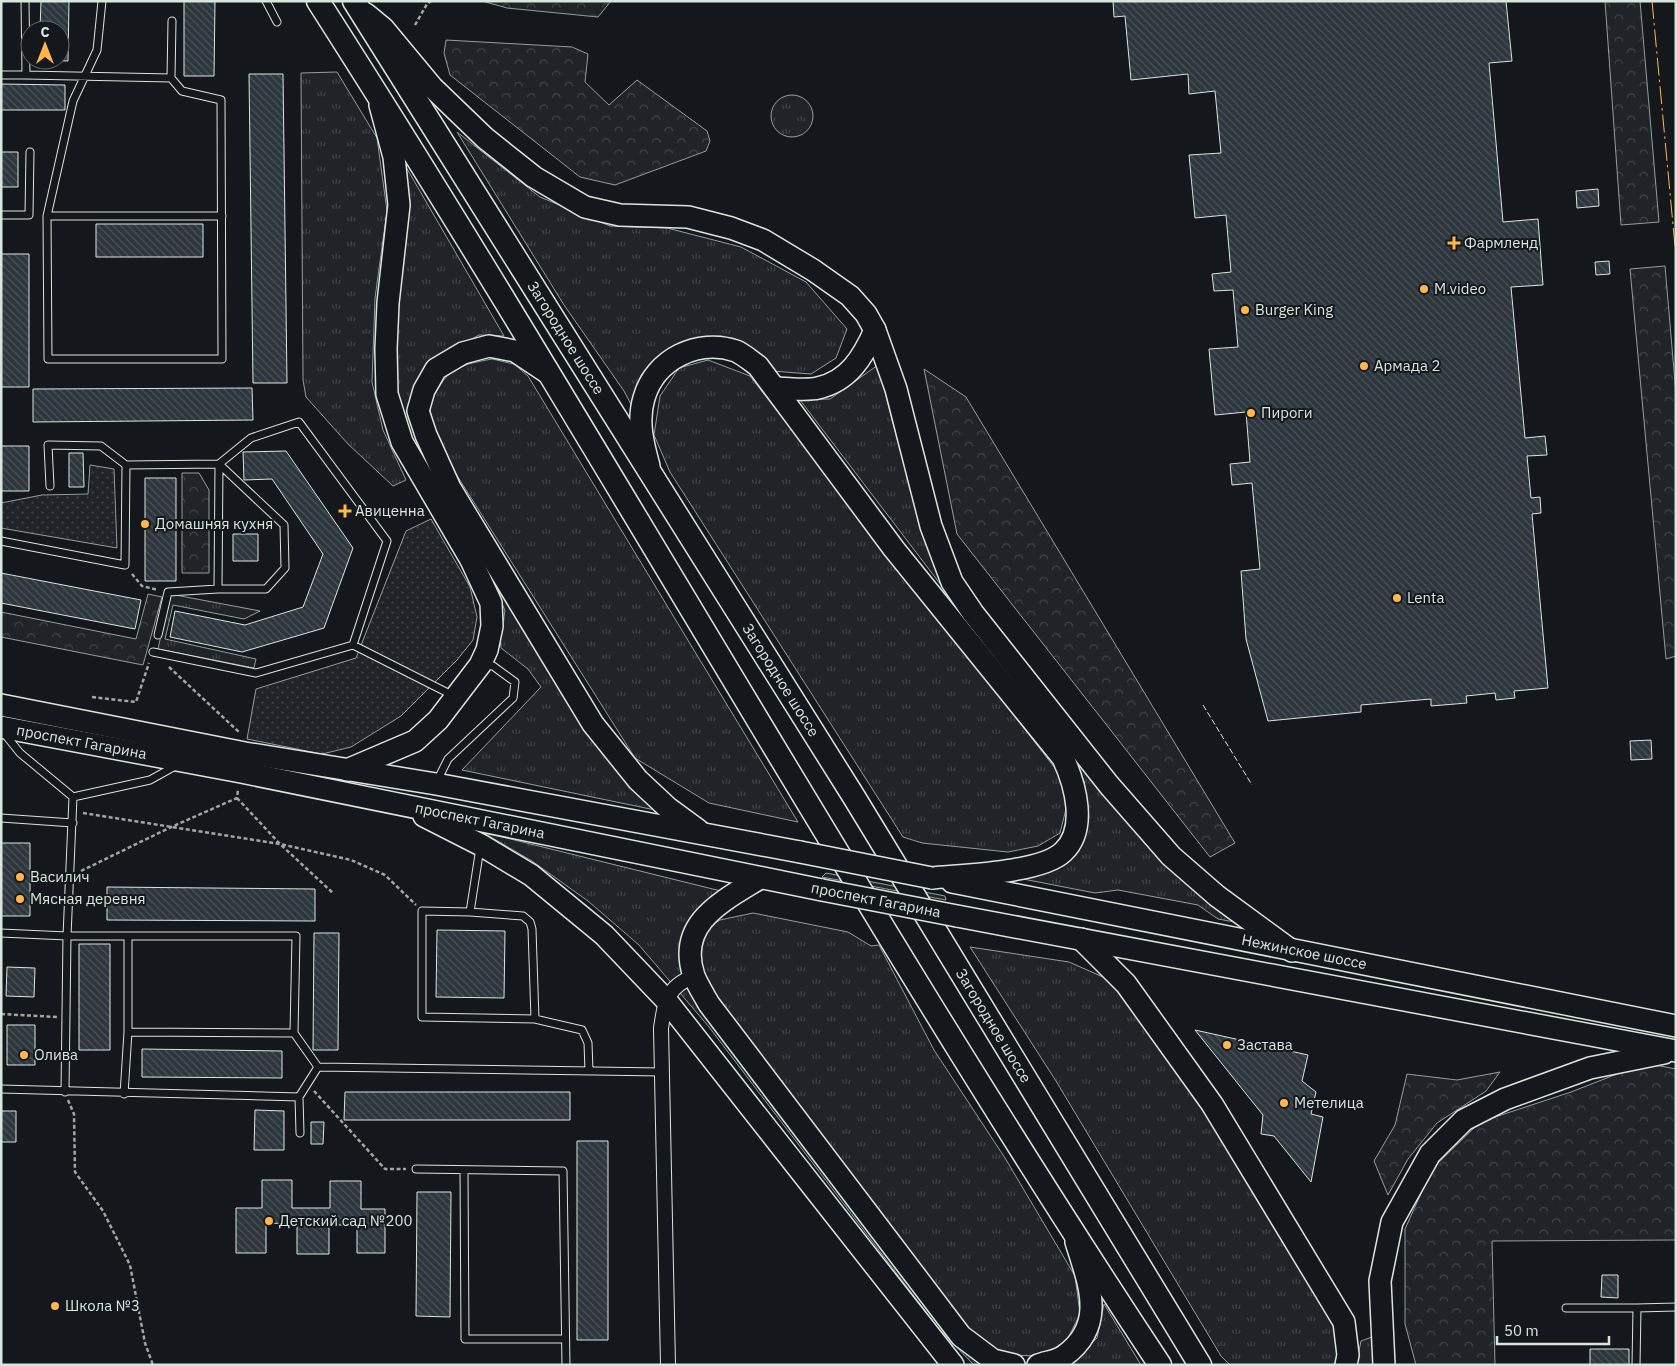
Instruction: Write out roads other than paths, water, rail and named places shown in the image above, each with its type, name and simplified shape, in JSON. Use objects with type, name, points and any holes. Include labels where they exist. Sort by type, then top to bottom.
[{"type":"highway","points":[[318,1],[548,373],[934,1014],[1073,1234],[1160,1365]]},
{"type":"highway","name":"Загородное шоссе","points":[[355,4],[854,797],[1200,1365]]},
{"type":"main road","points":[[355,4],[383,28],[432,87],[478,131],[534,177],[584,207],[620,215],[688,217],[731,228],[763,240],[813,270],[850,296],[866,314],[875,330],[896,389],[931,526],[952,582],[1109,785],[1171,856],[1217,896],[1292,951]]},
{"type":"main road","points":[[345,771],[415,741],[438,720],[457,698],[480,665],[487,650],[492,626],[491,603],[471,560],[402,442],[387,394],[388,304],[398,205],[394,157],[376,92]]},
{"type":"main road","points":[[776,388],[818,388],[844,377],[864,356],[875,330]]},
{"type":"main road","points":[[548,373],[515,351],[490,346],[463,353],[436,368],[424,390],[418,412],[426,435],[450,488],[593,724],[638,780],[668,808],[702,833]]},
{"type":"main road","points":[[651,474],[640,431],[644,398],[659,371],[679,354],[708,347],[736,352],[758,366],[894,549],[1063,758],[1071,775],[1078,804],[1072,839],[1063,852],[1045,862],[1015,870],[932,878]]},
{"type":"main road","name":"проспект Гагарина","points":[[1,706],[345,771],[436,784],[702,833],[932,878]]},
{"type":"main road","name":"проспект Гагарина","points":[[1,728],[184,761],[957,916]]},
{"type":"main road","points":[[402,804],[481,845],[531,875],[604,935],[666,1000],[953,1365]]},
{"type":"main road","points":[[760,878],[711,908],[698,926],[691,942],[694,976],[708,1004],[961,1336],[993,1360],[1014,1365]]},
{"type":"main road","name":"Нежинское шоссе","points":[[932,878],[1676,1026]]},
{"type":"main road","name":"Нежинское шоссе","points":[[957,916],[1676,1051]]},
{"type":"main road","points":[[1081,938],[1126,984],[1212,1104],[1344,1322],[1348,1355],[1346,1365]]},
{"type":"main road","points":[[1384,1365],[1380,1281],[1392,1222],[1430,1154],[1464,1120],[1505,1099],[1590,1068],[1676,1051]]},
{"type":"main road","points":[[1038,1365],[1062,1357],[1084,1337],[1092,1312],[1090,1285],[1073,1234]]},
{"type":"street","points":[[668,1365],[661,1028],[666,1000],[679,982],[694,976]]},
{"type":"lane","points":[[25,1],[26,76]]},
{"type":"lane","points":[[102,1],[97,50],[86,78],[73,101],[47,216],[48,359],[222,359],[221,100],[182,91],[171,78],[172,20]]},
{"type":"lane","points":[[266,1],[277,22]]},
{"type":"lane","points":[[1,75],[171,78]]},
{"type":"lane","points":[[1,215],[29,215],[30,152]]},
{"type":"lane","points":[[47,216],[222,216]]},
{"type":"lane","points":[[50,486],[48,445],[100,446],[126,465],[219,464],[252,438],[299,422],[387,540],[353,645]]},
{"type":"lane","points":[[218,589],[219,464]]},
{"type":"lane","points":[[158,635],[168,592],[266,589],[285,568],[284,525],[219,464]]},
{"type":"lane","points":[[1,541],[125,565],[126,465]]},
{"type":"lane","points":[[153,652],[256,673],[353,645],[457,698]]},
{"type":"lane","points":[[436,784],[448,759],[513,698],[515,682],[493,666],[480,665]]},
{"type":"lane","points":[[1,728],[20,753],[73,797]]},
{"type":"lane","points":[[73,797],[150,780],[184,761]]},
{"type":"lane","points":[[65,1092],[67,936],[73,797]]},
{"type":"lane","points":[[1,818],[73,822]]},
{"type":"lane","points":[[470,912],[481,845]]},
{"type":"lane","points":[[536,1019],[532,930],[530,922],[523,916],[422,911],[422,1017],[536,1019],[582,1030],[588,1043],[589,1071]]},
{"type":"lane","points":[[1,933],[67,936],[296,936],[294,1034],[318,1067]]},
{"type":"lane","points":[[124,1094],[128,1032],[128,936]]},
{"type":"lane","points":[[128,1032],[294,1034]]},
{"type":"lane","points":[[318,1067],[662,1072]]},
{"type":"lane","points":[[300,1133],[300,1097],[318,1067]]},
{"type":"lane","points":[[1,1089],[124,1094],[300,1097]]},
{"type":"lane","points":[[416,1169],[563,1170],[566,1365]]},
{"type":"lane","points":[[464,1170],[465,1339],[565,1339]]},
{"type":"lane","points":[[1566,1308],[1676,1307]]},
{"type":"lane","points":[[1636,1365],[1637,1308]]},
{"type":"place","name":"Фармленд","points":[[1454,243]]},
{"type":"place","name":"M.video","points":[[1424,289]]},
{"type":"place","name":"Burger King","points":[[1245,310]]},
{"type":"place","name":"Армада 2","points":[[1364,366]]},
{"type":"place","name":"Пироги","points":[[1251,413]]},
{"type":"place","name":"Авиценна","points":[[345,511]]},
{"type":"place","name":"Домашняя кухня","points":[[145,524]]},
{"type":"place","name":"Lenta","points":[[1397,598]]},
{"type":"place","name":"Василич","points":[[20,877]]},
{"type":"place","name":"Мясная деревня","points":[[20,899]]},
{"type":"place","name":"Застава","points":[[1227,1045]]},
{"type":"place","name":"Олива","points":[[24,1055]]},
{"type":"place","name":"Метелица","points":[[1284,1103]]},
{"type":"place","name":"Детский сад №200","points":[[269,1221]]},
{"type":"place","name":"Школа №3","points":[[55,1306]]}]
